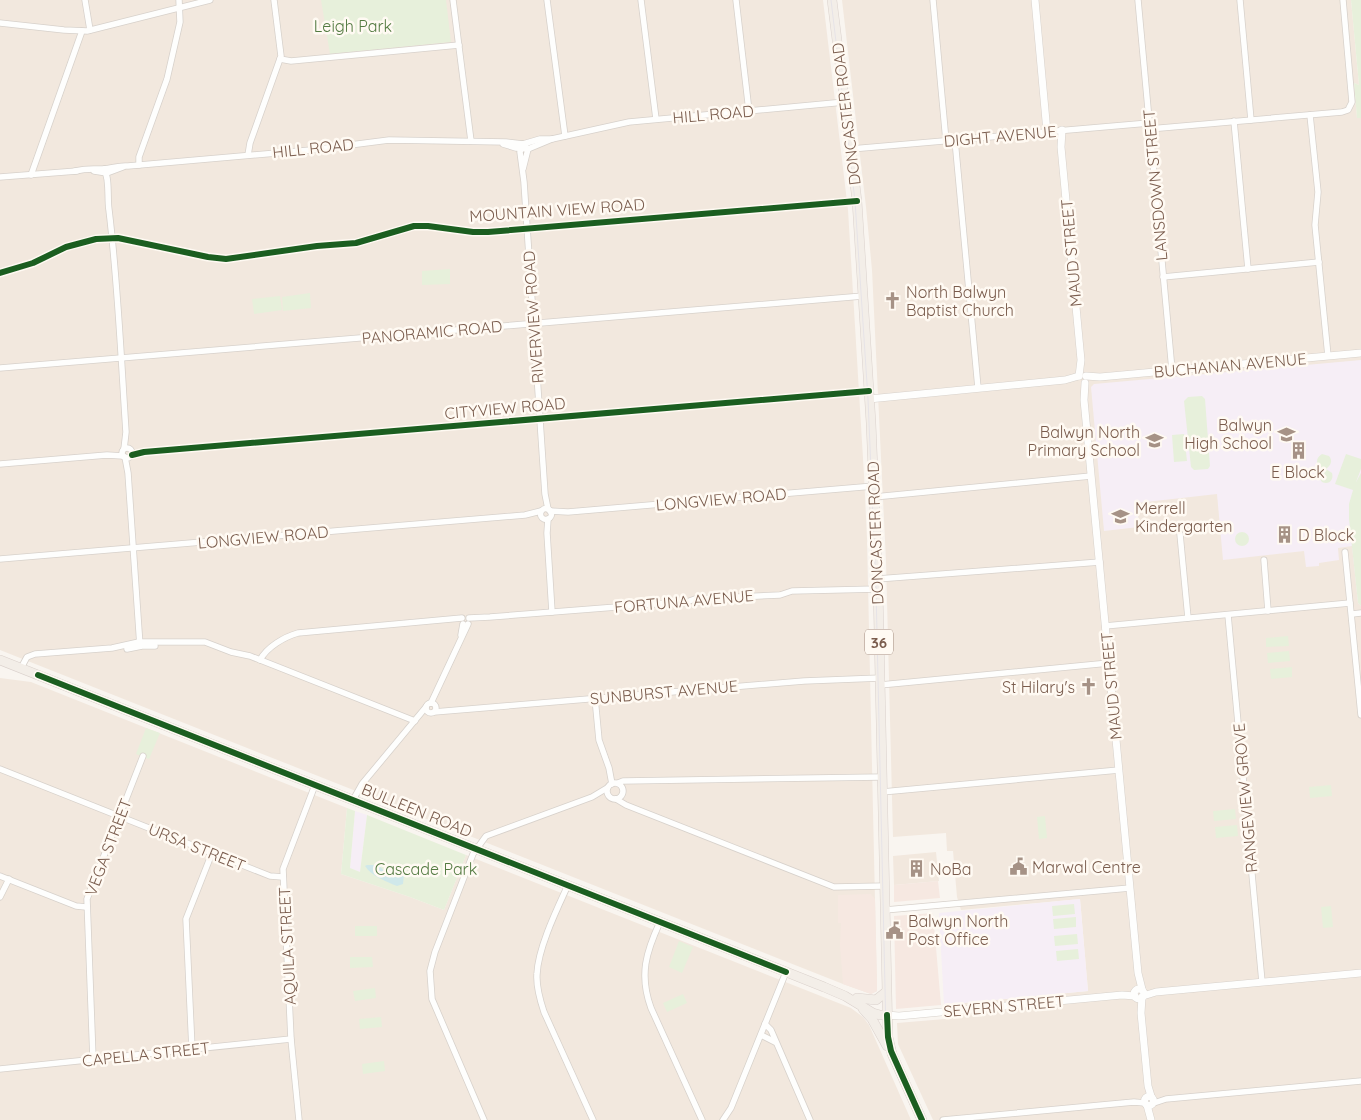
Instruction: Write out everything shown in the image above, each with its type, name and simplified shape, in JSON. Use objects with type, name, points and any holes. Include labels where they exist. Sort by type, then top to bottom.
[{"type":"main road","name":"DONCASTER ROAD","points":[[832,0],[857,201],[864,296],[878,589],[888,1038],[894,1057],[922,1120]]},
{"type":"main road","name":"BULLEEN ROAD","points":[[0,660],[853,998],[873,1012],[887,1015]]},
{"type":"main road","points":[[853,998],[875,1000],[882,997],[886,992]]},
{"type":"main road","points":[[853,998],[871,1018],[894,1057]]},
{"type":"street","points":[[85,0],[90,30]]},
{"type":"street","points":[[139,165],[139,157],[166,79],[180,22],[179,0]]},
{"type":"street","points":[[0,23],[82,31],[210,0]]},
{"type":"street","points":[[248,155],[250,143],[280,59],[281,49],[274,0]]},
{"type":"street","points":[[453,0],[471,141]]},
{"type":"street","points":[[547,0],[564,136]]},
{"type":"street","points":[[641,0],[656,119]]},
{"type":"street","points":[[736,0],[750,110]]},
{"type":"street","points":[[933,0],[946,140]]},
{"type":"street","points":[[1035,0],[1047,132]]},
{"type":"street","name":"LANSDOWN STREET","points":[[1138,0],[1172,370]]},
{"type":"street","points":[[1240,0],[1251,120]]},
{"type":"street","name":"DIGHT AVENUE","points":[[851,149],[1059,131],[1234,122],[1342,112],[1349,109],[1352,102],[1343,0]]},
{"type":"street","points":[[31,175],[82,31]]},
{"type":"street","points":[[280,59],[291,61],[459,45]]},
{"type":"street","name":"HILL ROAD","points":[[0,178],[75,171],[91,167],[104,172],[115,166],[311,150],[389,140],[506,142],[524,147],[540,140],[629,122],[845,102]]},
{"type":"street","points":[[1310,115],[1318,192],[1315,216],[1328,356]]},
{"type":"street","points":[[1234,122],[1248,269]]},
{"type":"street","name":"MAUD STREET","points":[[1059,131],[1151,1120]]},
{"type":"street","points":[[955,140],[978,388]]},
{"type":"street","name":"RIVERVIEW ROAD","points":[[524,147],[523,169],[552,612]]},
{"type":"street","points":[[104,172],[112,238],[140,644]]},
{"type":"street","name":"MOUNTAIN VIEW ROAD","points":[[0,272],[33,263],[57,250],[96,239],[112,238],[222,259],[317,246],[356,243],[420,226],[473,232],[857,201]]},
{"type":"street","points":[[1163,277],[1319,262]]},
{"type":"street","name":"PANORAMIC ROAD","points":[[0,368],[864,296]]},
{"type":"street","name":"BUCHANAN AVENUE","points":[[869,395],[978,388],[1361,353]]},
{"type":"street","name":"CITYVIEW ROAD","points":[[0,464],[540,418],[869,395]]},
{"type":"street","points":[[874,497],[1092,476]]},
{"type":"street","name":"LONGVIEW ROAD","points":[[0,559],[874,486]]},
{"type":"street","points":[[1180,534],[1188,618]]},
{"type":"street","points":[[1345,552],[1361,715]]},
{"type":"street","points":[[1264,560],[1268,611]]},
{"type":"street","points":[[877,579],[1100,562]]},
{"type":"street","name":"FORTUNA AVENUE","points":[[260,660],[272,647],[289,636],[298,633],[466,621],[490,617],[668,602],[684,603],[695,599],[780,595],[792,591],[878,589]]},
{"type":"street","points":[[1105,626],[1350,603]]},
{"type":"street","points":[[1352,614],[1361,613]]},
{"type":"street","name":"RANGEVIEW GROVE","points":[[1228,615],[1262,982]]},
{"type":"street","points":[[354,800],[362,784],[415,721],[432,707],[466,621]]},
{"type":"street","points":[[21,668],[26,659],[31,655],[112,648],[126,649],[140,644],[150,647],[170,643],[205,642],[260,660],[415,721]]},
{"type":"street","name":"SUNBURST AVENUE","points":[[432,707],[449,710],[804,681],[880,681],[1109,663]]},
{"type":"street","points":[[592,797],[616,797],[623,792],[615,785],[599,740],[595,698]]},
{"type":"street","name":"VEGA STREET","points":[[94,1059],[86,907],[88,895],[143,756]]},
{"type":"street","name":"URSA STREET","points":[[0,769],[270,876],[283,877]]},
{"type":"street","points":[[882,792],[1119,770]]},
{"type":"street","points":[[484,1120],[434,1006],[429,980],[435,952],[472,856],[486,836],[592,797],[621,782],[882,777]]},
{"type":"street","name":"AQUILA STREET","points":[[299,1118],[291,1039],[283,877],[284,862],[315,785]]},
{"type":"street","points":[[615,785],[607,793],[635,808],[834,887],[884,886]]},
{"type":"street","points":[[192,1049],[186,919],[212,853]]},
{"type":"street","points":[[0,895],[5,878],[76,906],[86,907]]},
{"type":"street","points":[[568,885],[540,954],[537,983],[544,1012],[593,1120]]},
{"type":"street","points":[[885,910],[1130,888]]},
{"type":"street","points":[[660,922],[646,960],[644,979],[646,990],[651,1008],[702,1120]]},
{"type":"street","points":[[723,1120],[731,1108],[786,972]]},
{"type":"street","name":"SEVERN STREET","points":[[887,1015],[899,1016],[1361,973]]},
{"type":"street","points":[[765,1024],[771,1030],[810,1120]]},
{"type":"street","points":[[760,1035],[775,1042]]},
{"type":"street","name":"CAPELLA STREET","points":[[0,1069],[291,1039]]},
{"type":"street","points":[[943,1120],[1361,1081]]},
{"type":"shaded area","points":[[0,0],[823,0],[848,210],[864,475],[877,991],[871,994],[843,984],[0,650]]},
{"type":"shaded area","points":[[842,0],[1351,0],[1359,85],[1354,83],[1357,118],[1361,118],[1361,1120],[933,1120],[898,1044],[897,1023],[945,1019],[944,1005],[1088,991],[1080,899],[961,910],[957,897],[953,851],[947,851],[946,833],[893,837],[886,561],[872,270]]},
{"type":"shaded area","name":"Balwyn High School","points":[[1361,360],[1361,606],[1358,603],[1352,546],[1338,548],[1339,560],[1319,563],[1319,566],[1306,567],[1304,551],[1223,560],[1217,494],[1137,503],[1139,527],[1104,531],[1091,387],[1094,384]]},
{"type":"shaded area","points":[[0,678],[31,682],[347,808],[341,874],[444,910],[466,855],[851,1008],[863,1017],[869,1025],[911,1120],[0,1120]]},
{"type":"shaded area","points":[[355,811],[367,815],[360,872],[350,868]]},
{"type":"shaded area","name":"NoBa","points":[[936,852],[939,881],[894,885],[893,856]]},
{"type":"shaded area","points":[[938,881],[940,898],[894,902],[894,885]]},
{"type":"shaded area","points":[[871,894],[875,899],[877,991],[871,994],[843,984],[840,945],[841,923],[838,923],[838,895]]},
{"type":"shaded area","points":[[1080,899],[1088,991],[944,1005],[939,913]]},
{"type":"shaded area","points":[[933,913],[941,1005],[896,1009],[894,916]]},
{"type":"green space","name":"Leigh Park","points":[[321,0],[446,0],[451,42],[330,54]]},
{"type":"green space","points":[[1351,0],[1361,0],[1361,118],[1357,118],[1354,83],[1359,85]]},
{"type":"green space","points":[[450,269],[450,284],[422,285],[422,271]]},
{"type":"green space","points":[[310,293],[311,308],[283,311],[282,297]]},
{"type":"green space","points":[[280,296],[282,310],[254,314],[252,299]]},
{"type":"green space","points":[[1202,396],[1205,399],[1210,466],[1208,469],[1194,470],[1191,467],[1184,401],[1188,397]]},
{"type":"green space","points":[[1184,434],[1187,461],[1174,462],[1172,435]]},
{"type":"green space","points":[[1322,454],[1329,456],[1331,460],[1326,469],[1332,473],[1332,478],[1327,483],[1322,482],[1318,476],[1323,469],[1318,466],[1317,462]]},
{"type":"green space","points":[[1346,454],[1361,459],[1361,469],[1356,482],[1361,473],[1361,606],[1358,603],[1349,519],[1349,504],[1353,490],[1335,484]]},
{"type":"green space","points":[[1239,532],[1245,532],[1249,539],[1245,546],[1239,546],[1235,542],[1235,536]]},
{"type":"green space","points":[[1288,636],[1289,646],[1266,647],[1266,638]]},
{"type":"green space","points":[[1289,651],[1290,661],[1268,663],[1267,653]]},
{"type":"green space","points":[[1292,667],[1292,677],[1271,679],[1270,669]]},
{"type":"green space","points":[[146,728],[160,733],[149,759],[136,754]]},
{"type":"green space","points":[[1331,785],[1332,796],[1310,798],[1309,787]]},
{"type":"green space","name":"Cascade Park","points":[[347,808],[355,811],[350,868],[360,872],[367,815],[466,855],[444,910],[341,874]]},
{"type":"green space","points":[[1235,809],[1236,819],[1214,821],[1213,811]]},
{"type":"green space","points":[[1045,816],[1047,838],[1039,839],[1037,817]]},
{"type":"green space","points":[[1237,825],[1238,836],[1216,838],[1215,827]]},
{"type":"green space","points":[[1074,904],[1075,914],[1053,916],[1052,906]]},
{"type":"green space","points":[[1331,906],[1333,927],[1323,928],[1321,907]]},
{"type":"green space","points":[[1076,917],[1076,927],[1054,929],[1053,919]]},
{"type":"green space","points":[[355,926],[377,926],[377,936],[355,936]]},
{"type":"green space","points":[[1077,934],[1078,944],[1055,946],[1054,936]]},
{"type":"green space","points":[[679,941],[693,947],[682,973],[669,967]]},
{"type":"green space","points":[[1078,949],[1079,959],[1057,961],[1056,951]]},
{"type":"green space","points":[[350,957],[372,957],[373,967],[350,968]]},
{"type":"green space","points":[[375,988],[376,998],[355,1001],[353,991]]},
{"type":"green space","points":[[683,994],[687,1003],[667,1012],[663,1003]]},
{"type":"green space","points":[[381,1017],[382,1027],[360,1029],[359,1019]]},
{"type":"green space","points":[[384,1061],[385,1071],[363,1074],[362,1064]]},
{"type":"water","points":[[379,865],[390,874],[404,875],[403,884],[397,886],[380,878],[368,870],[365,866]]},
{"type":"tram line","points":[[831,0],[855,201],[868,399],[876,589],[886,1032],[889,1051],[921,1120]]},
{"type":"cycle path","points":[[0,273],[33,263],[66,247],[96,239],[118,238],[226,259],[317,246],[356,243],[414,226],[488,232],[857,201]]},
{"type":"cycle path","points":[[132,455],[144,452],[869,391]]},
{"type":"cycle path","points":[[38,675],[786,972]]},
{"type":"cycle path","points":[[887,1015],[891,1051],[922,1120]]},
{"type":"place","name":"North Balwyn Baptist Church","points":[[892,301]]},
{"type":"place","name":"Balwyn High School","points":[[1286,434]]},
{"type":"place","name":"Balwyn North Primary School","points":[[1154,441]]},
{"type":"place","name":"E Block","points":[[1298,450]]},
{"type":"place","name":"Merrell Kindergarten","points":[[1121,517]]},
{"type":"place","name":"D Block","points":[[1284,535]]},
{"type":"place","name":"St Hilary's","points":[[1089,687]]},
{"type":"place","name":"Marwal Centre","points":[[1018,867]]},
{"type":"place","name":"NoBa","points":[[916,869]]},
{"type":"place","name":"Balwyn North Post Office","points":[[894,930]]}]
